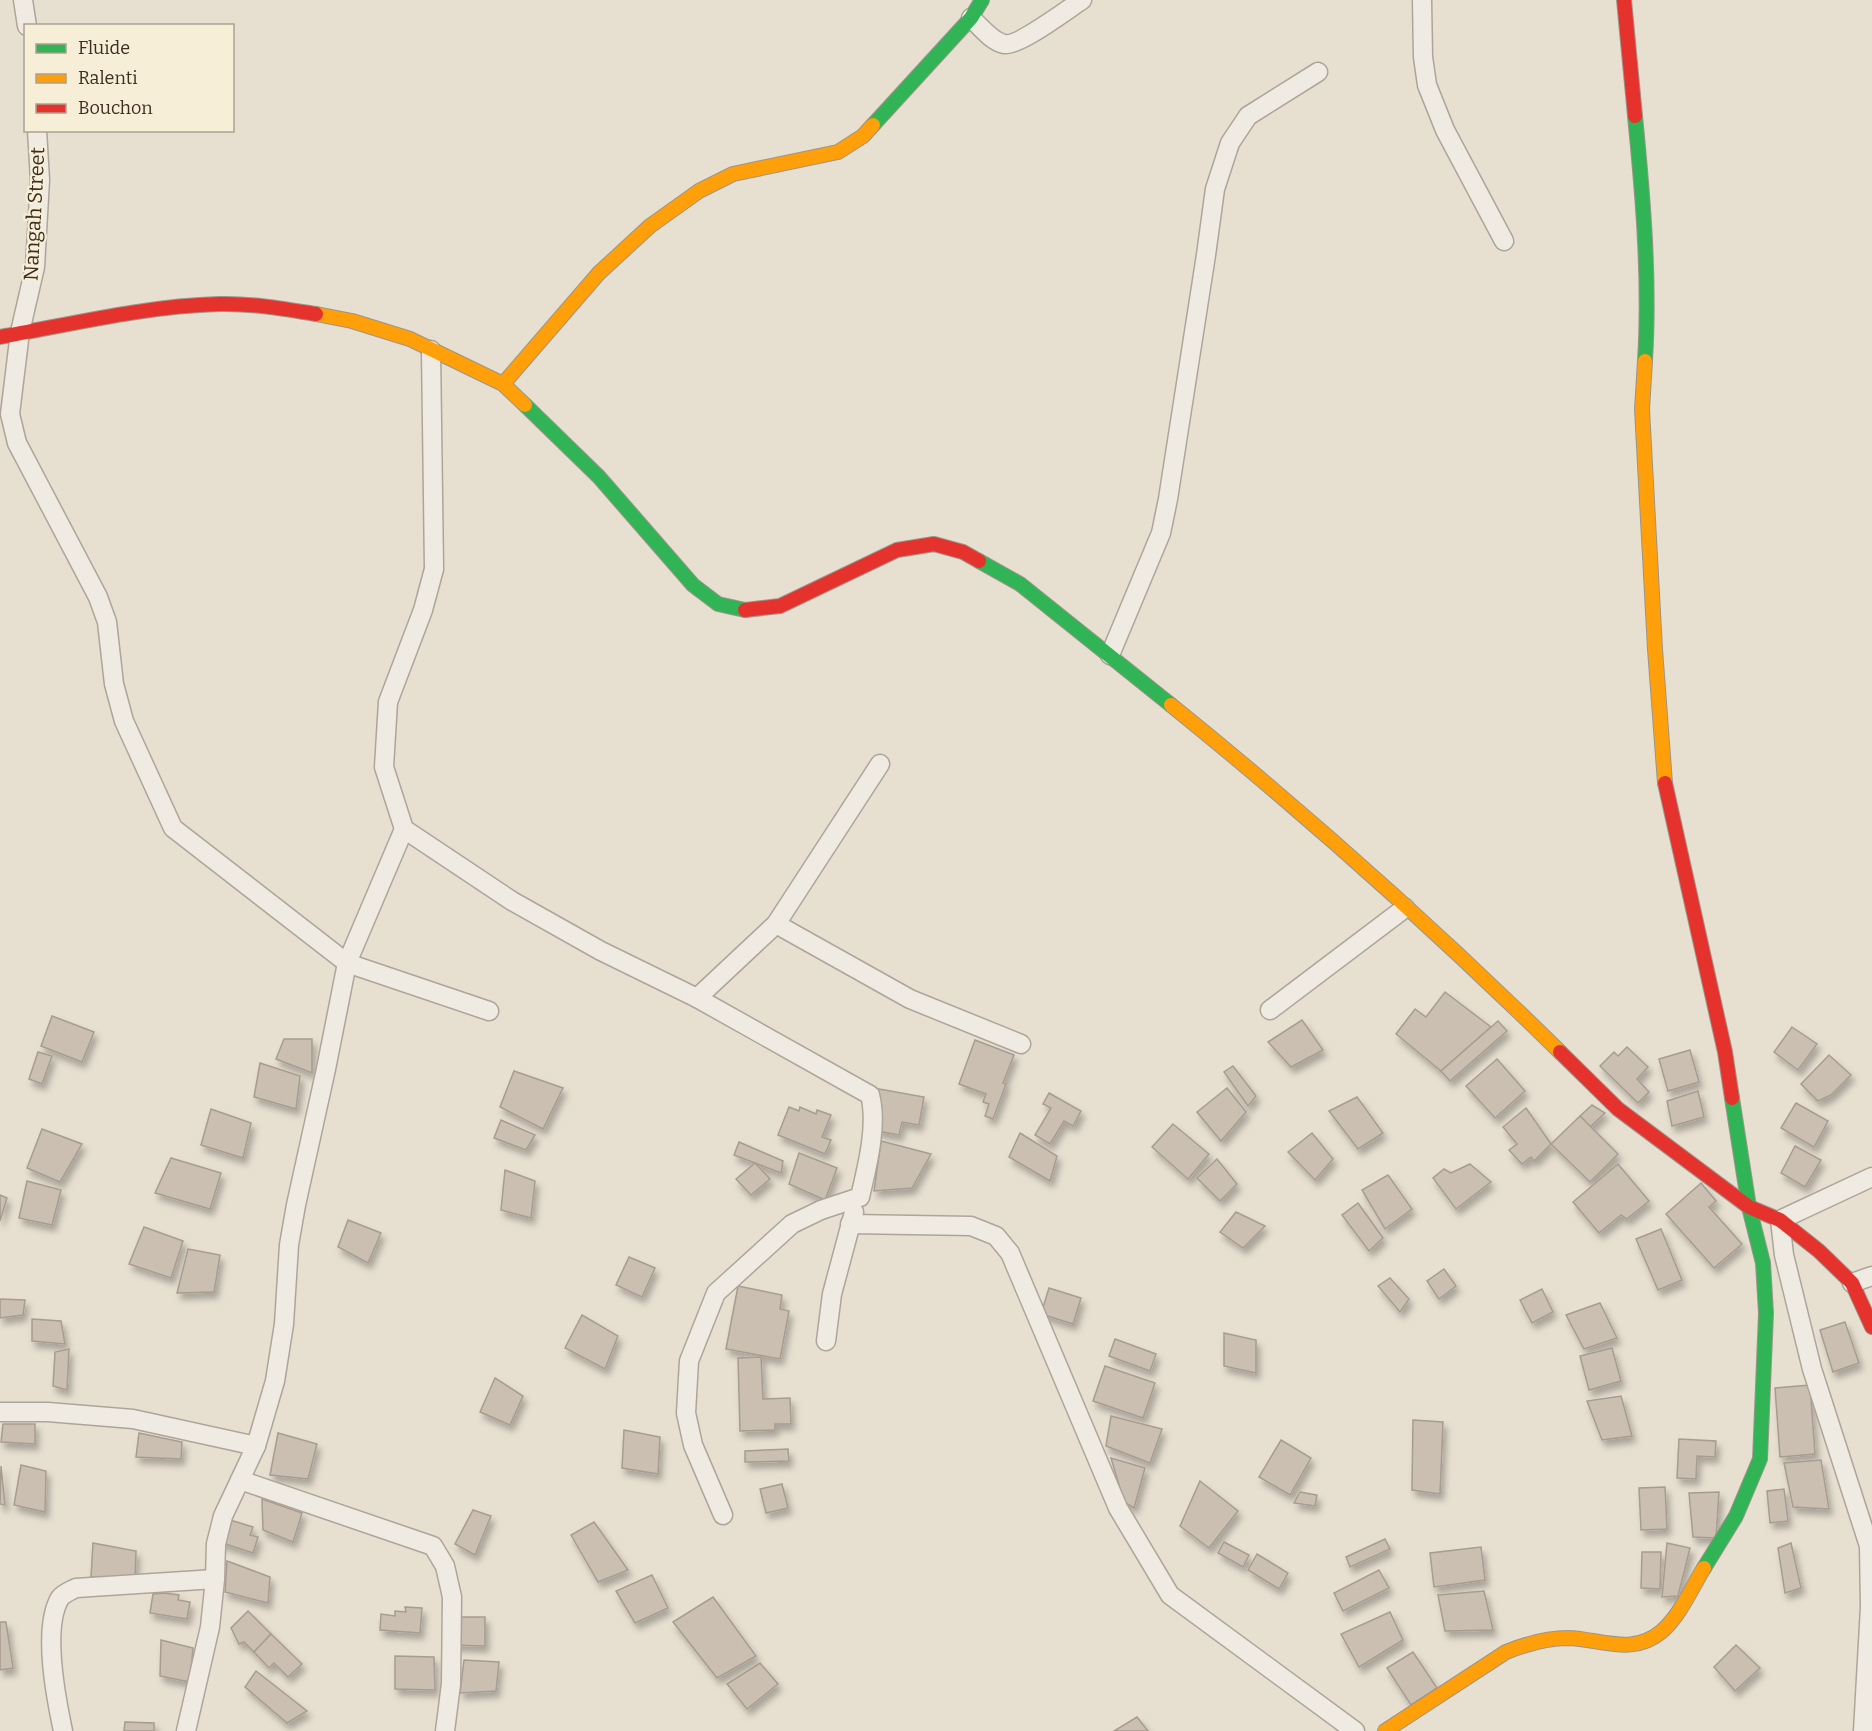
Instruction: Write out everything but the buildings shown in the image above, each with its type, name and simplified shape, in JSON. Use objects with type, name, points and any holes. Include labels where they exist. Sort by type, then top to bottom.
[{"type":"street","points":[[23,0],[27,24]]},
{"type":"street","points":[[503,384],[599,273],[650,226],[699,191],[733,174],[838,152],[862,136],[971,18],[982,0]]},
{"type":"street","points":[[971,18],[994,40],[1006,45],[1019,41],[1082,0]]},
{"type":"street","points":[[1422,0],[1423,57],[1427,85],[1445,130],[1504,241]]},
{"type":"street","points":[[1385,1731],[1506,1652],[1520,1646],[1577,1639],[1610,1645],[1641,1645],[1660,1634],[1672,1621],[1736,1516],[1760,1459],[1766,1313],[1764,1263],[1749,1207],[1725,1052],[1665,786],[1654,649],[1642,409],[1648,314],[1640,168],[1624,0]]},
{"type":"street","points":[[1110,656],[1161,533],[1215,189],[1230,143],[1248,116],[1318,72]]},
{"type":"street","name":"Nangah Street","points":[[5,420],[20,332],[35,267],[40,180],[37,132]]},
{"type":"street","points":[[0,337],[157,309],[221,304],[292,310],[352,321],[410,339],[503,384],[599,477],[693,585],[718,604],[744,610],[780,606],[897,550],[934,544],[963,552],[1020,584],[1315,826],[1502,995],[1618,1109],[1749,1207],[1780,1220],[1819,1251],[1852,1283],[1872,1327]]},
{"type":"street","points":[[431,350],[434,569],[423,610],[388,702],[384,767],[404,830],[512,901],[601,951],[697,998],[870,1095],[874,1111],[860,1197],[850,1224],[832,1294],[826,1341]]},
{"type":"street","points":[[5,420],[98,597],[107,622],[114,684],[124,721],[173,828],[347,963],[489,1011]]},
{"type":"street","points":[[697,998],[776,924],[880,764]]},
{"type":"street","points":[[186,1731],[210,1628],[216,1544],[223,1516],[256,1446],[275,1381],[284,1324],[289,1245],[347,963],[404,830]]},
{"type":"street","points":[[1270,1011],[1405,908]]},
{"type":"street","points":[[776,924],[910,999],[1021,1044]]},
{"type":"street","points":[[1780,1220],[1872,1177]]},
{"type":"street","points":[[723,1515],[693,1445],[686,1413],[689,1361],[716,1293],[792,1224],[821,1210],[860,1197]]},
{"type":"street","points":[[1780,1220],[1784,1255],[1812,1370],[1869,1546],[1870,1607],[1863,1731]]},
{"type":"street","points":[[850,1224],[971,1226],[996,1236],[1010,1253],[1118,1508],[1170,1595],[1355,1731]]},
{"type":"street","points":[[1852,1283],[1872,1276]]},
{"type":"street","points":[[0,1412],[133,1419],[256,1446]]},
{"type":"street","points":[[240,1480],[433,1546],[444,1566],[452,1597],[451,1684],[445,1731]]},
{"type":"street","points":[[63,1731],[56,1699],[52,1658],[54,1613],[62,1595],[76,1588],[215,1579]]},
{"type":"traffic: fast","points":[[873,125],[971,18],[982,0]]},
{"type":"traffic: fast","points":[[1635,116],[1646,269],[1645,361]]},
{"type":"traffic: fast","points":[[525,405],[599,477],[693,585],[718,604],[745,610]]},
{"type":"traffic: fast","points":[[979,561],[1020,584],[1171,705]]},
{"type":"traffic: fast","points":[[1704,1568],[1736,1516],[1760,1459],[1766,1313],[1763,1263],[1749,1207],[1732,1098]]},
{"type":"traffic: slow","points":[[503,384],[599,273],[650,226],[699,191],[733,174],[838,152],[863,136],[873,125]]},
{"type":"traffic: slow","points":[[316,314],[352,321],[410,339],[503,384],[525,405]]},
{"type":"traffic: slow","points":[[1645,361],[1642,409],[1665,783]]},
{"type":"traffic: slow","points":[[1171,705],[1370,874],[1560,1052]]},
{"type":"traffic: slow","points":[[1385,1731],[1506,1652],[1521,1646],[1560,1638],[1628,1645],[1650,1639],[1668,1626],[1704,1568]]},
{"type":"traffic: jam","points":[[1624,0],[1635,116]]},
{"type":"traffic: jam","points":[[0,337],[109,316],[192,305],[243,304],[316,314]]},
{"type":"traffic: jam","points":[[745,610],[780,606],[897,550],[934,544],[963,552],[979,561]]},
{"type":"traffic: jam","points":[[1665,783],[1725,1052],[1732,1098]]},
{"type":"traffic: jam","points":[[1560,1052],[1618,1109],[1749,1207],[1780,1220],[1819,1251],[1852,1283],[1872,1327]]}]
